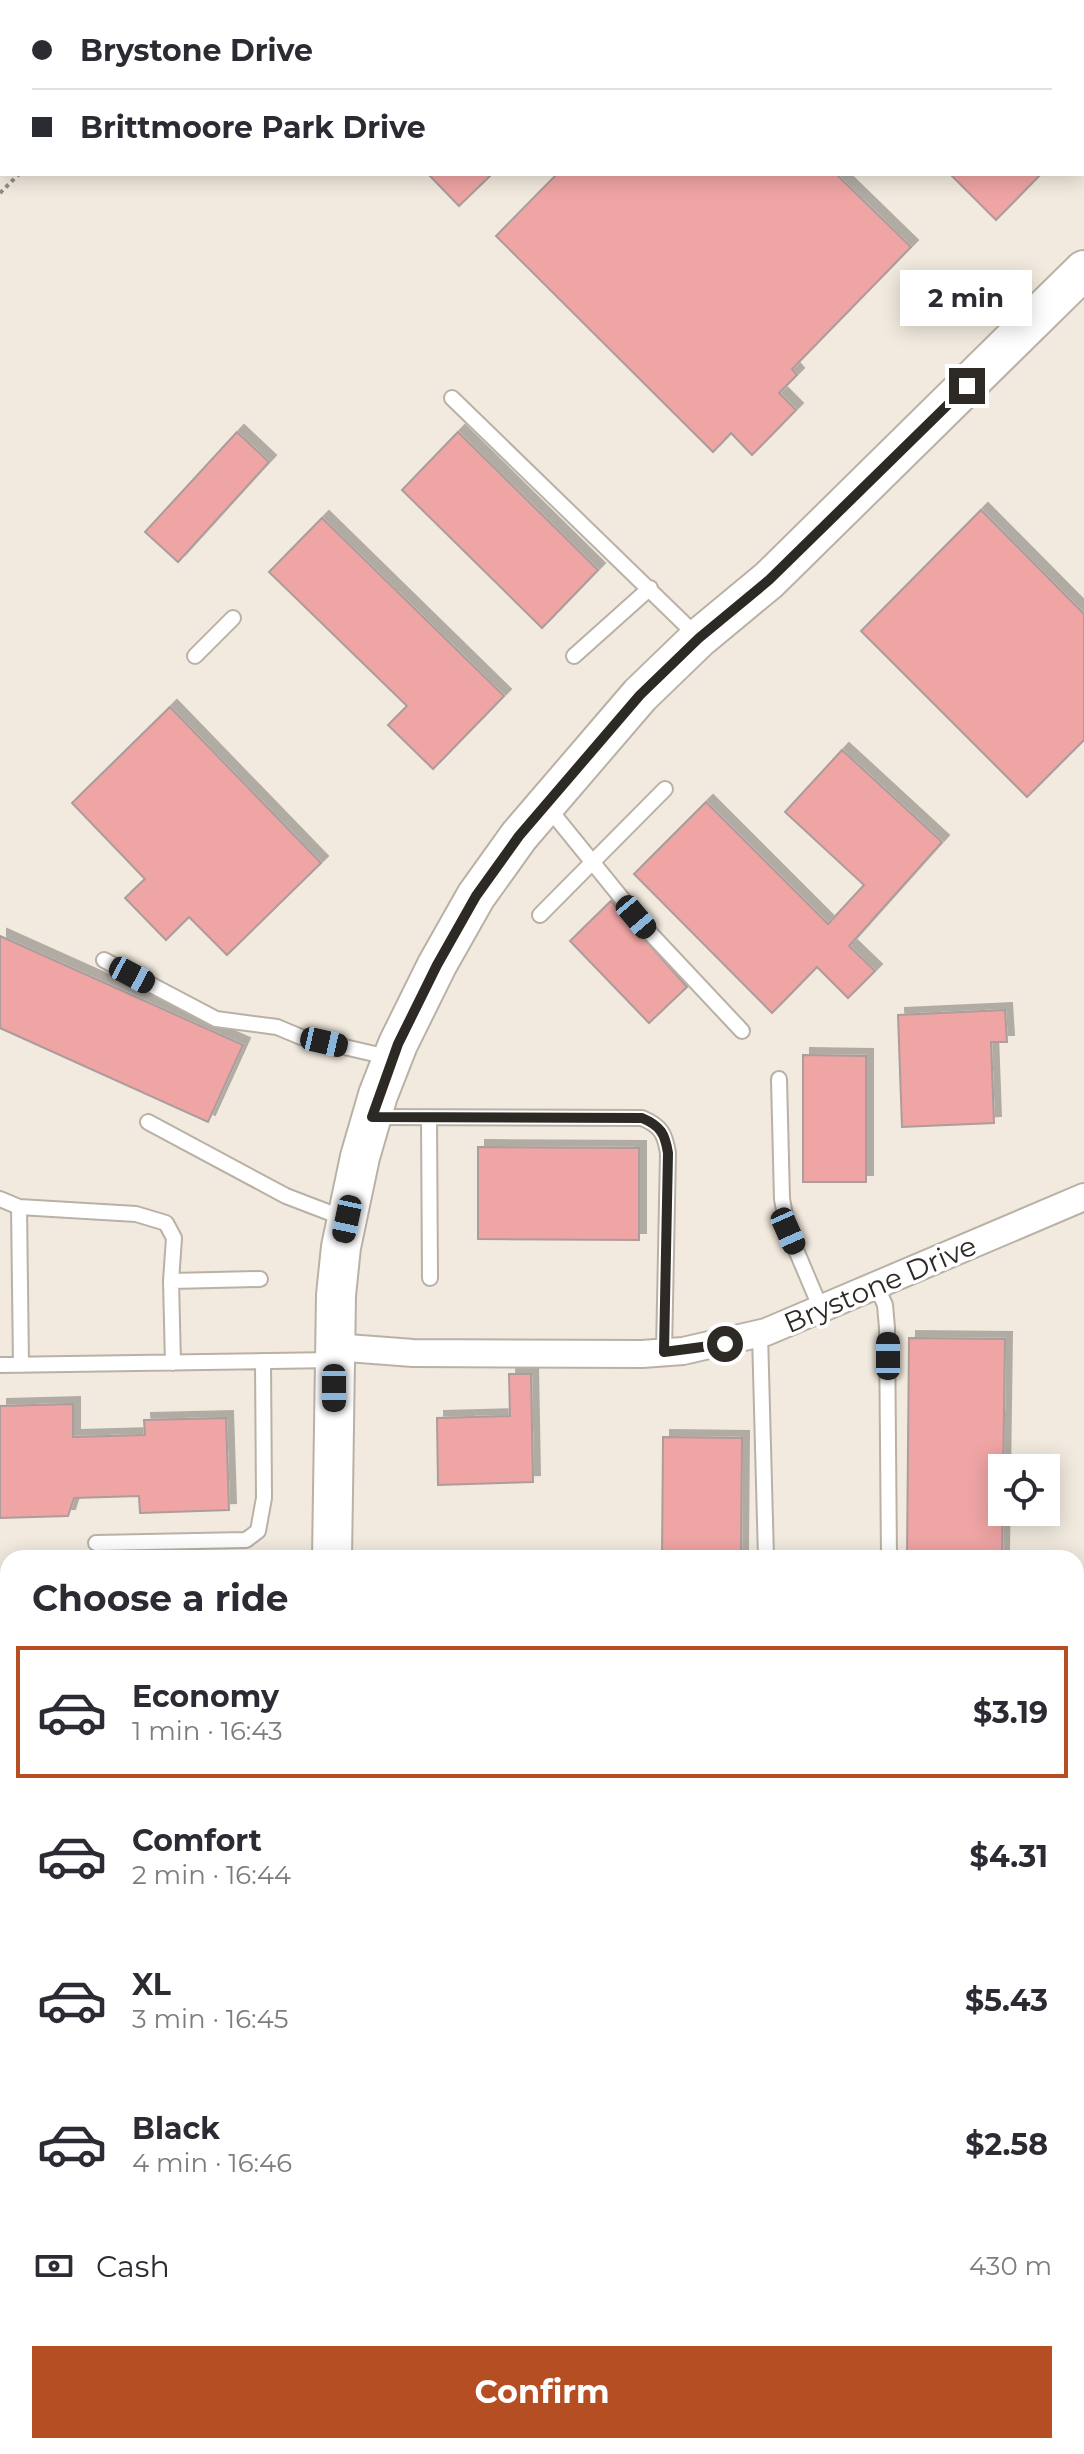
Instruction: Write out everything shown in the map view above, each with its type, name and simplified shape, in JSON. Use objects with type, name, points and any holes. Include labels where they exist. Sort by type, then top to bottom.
[{"type":"street","points":[[332,1550],[336,1295],[347,1219],[372,1117],[393,1058],[437,965],[476,896],[497,864],[640,695],[699,638],[769,580],[1084,270]]},
{"type":"street","name":"Brystone Drive","points":[[334,1354],[664,1352],[725,1344],[760,1334],[1084,1197]]},
{"type":"lane","points":[[452,398],[699,638]]},
{"type":"lane","points":[[574,656],[650,588]]},
{"type":"lane","points":[[195,656],[233,618]]},
{"type":"lane","points":[[540,915],[665,789]]},
{"type":"lane","points":[[546,805],[650,933],[742,1031]]},
{"type":"lane","points":[[104,960],[216,1019],[277,1027],[301,1037],[393,1058]]},
{"type":"lane","points":[[779,1079],[782,1199],[788,1231],[821,1309]]},
{"type":"lane","points":[[372,1117],[642,1118],[657,1125],[665,1136],[668,1153],[664,1352]]},
{"type":"lane","points":[[429,1117],[430,1278]]},
{"type":"lane","points":[[148,1122],[286,1196],[347,1219]]},
{"type":"lane","points":[[0,1199],[19,1207],[136,1214],[166,1223],[174,1238],[171,1281],[173,1363]]},
{"type":"lane","points":[[19,1207],[21,1365]]},
{"type":"lane","points":[[171,1281],[260,1279]]},
{"type":"lane","points":[[876,1285],[885,1305],[887,1328],[889,1550]]},
{"type":"lane","points":[[760,1334],[766,1550]]},
{"type":"lane","points":[[0,1365],[263,1361],[334,1354]]},
{"type":"lane","points":[[96,1543],[246,1540],[258,1531],[264,1498],[263,1361]]},
{"type":"path","points":[[0,193],[17,176]]},
{"type":"building","points":[[430,176],[490,176],[459,206]]},
{"type":"building","points":[[555,176],[838,176],[911,247],[792,369],[797,375],[779,393],[796,410],[752,455],[731,433],[713,452],[496,236]]},
{"type":"building","points":[[952,176],[1039,176],[996,220]]},
{"type":"building","points":[[237,432],[269,462],[178,562],[145,532]]},
{"type":"building","points":[[458,432],[598,570],[542,628],[402,490]]},
{"type":"building","points":[[981,510],[1084,614],[1084,740],[1027,797],[861,631]]},
{"type":"building","points":[[322,518],[504,696],[433,769],[388,725],[407,706],[269,572]]},
{"type":"building","points":[[170,707],[321,863],[227,955],[189,917],[166,940],[125,898],[145,879],[72,803]]},
{"type":"building","points":[[842,750],[942,842],[849,946],[875,971],[848,998],[817,967],[772,1013],[634,874],[706,802],[828,924],[864,885],[785,812]]},
{"type":"building","points":[[611,901],[687,987],[649,1023],[570,941]]},
{"type":"building","points":[[0,936],[243,1045],[208,1122],[0,1028]]},
{"type":"building","points":[[1005,1010],[1007,1042],[991,1042],[994,1123],[902,1127],[898,1015]]},
{"type":"building","points":[[803,1055],[866,1056],[866,1182],[803,1182]]},
{"type":"building","points":[[478,1147],[639,1148],[639,1240],[478,1239]]},
{"type":"building","points":[[909,1338],[1005,1339],[1003,1454],[988,1454],[988,1526],[1002,1526],[1002,1550],[907,1550]]},
{"type":"building","points":[[509,1374],[531,1374],[533,1482],[438,1485],[437,1418],[510,1416]]},
{"type":"building","points":[[73,1404],[73,1437],[145,1435],[144,1420],[226,1418],[229,1510],[140,1513],[139,1496],[74,1498],[68,1516],[0,1518],[0,1406]]},
{"type":"building","points":[[663,1437],[742,1438],[741,1550],[662,1550]]},
{"type":"route","points":[[725,1344],[664,1352],[668,1153],[665,1136],[657,1125],[642,1118],[372,1117],[398,1044],[437,965],[476,896],[519,836],[640,695],[699,638],[769,580],[967,386]]}]
